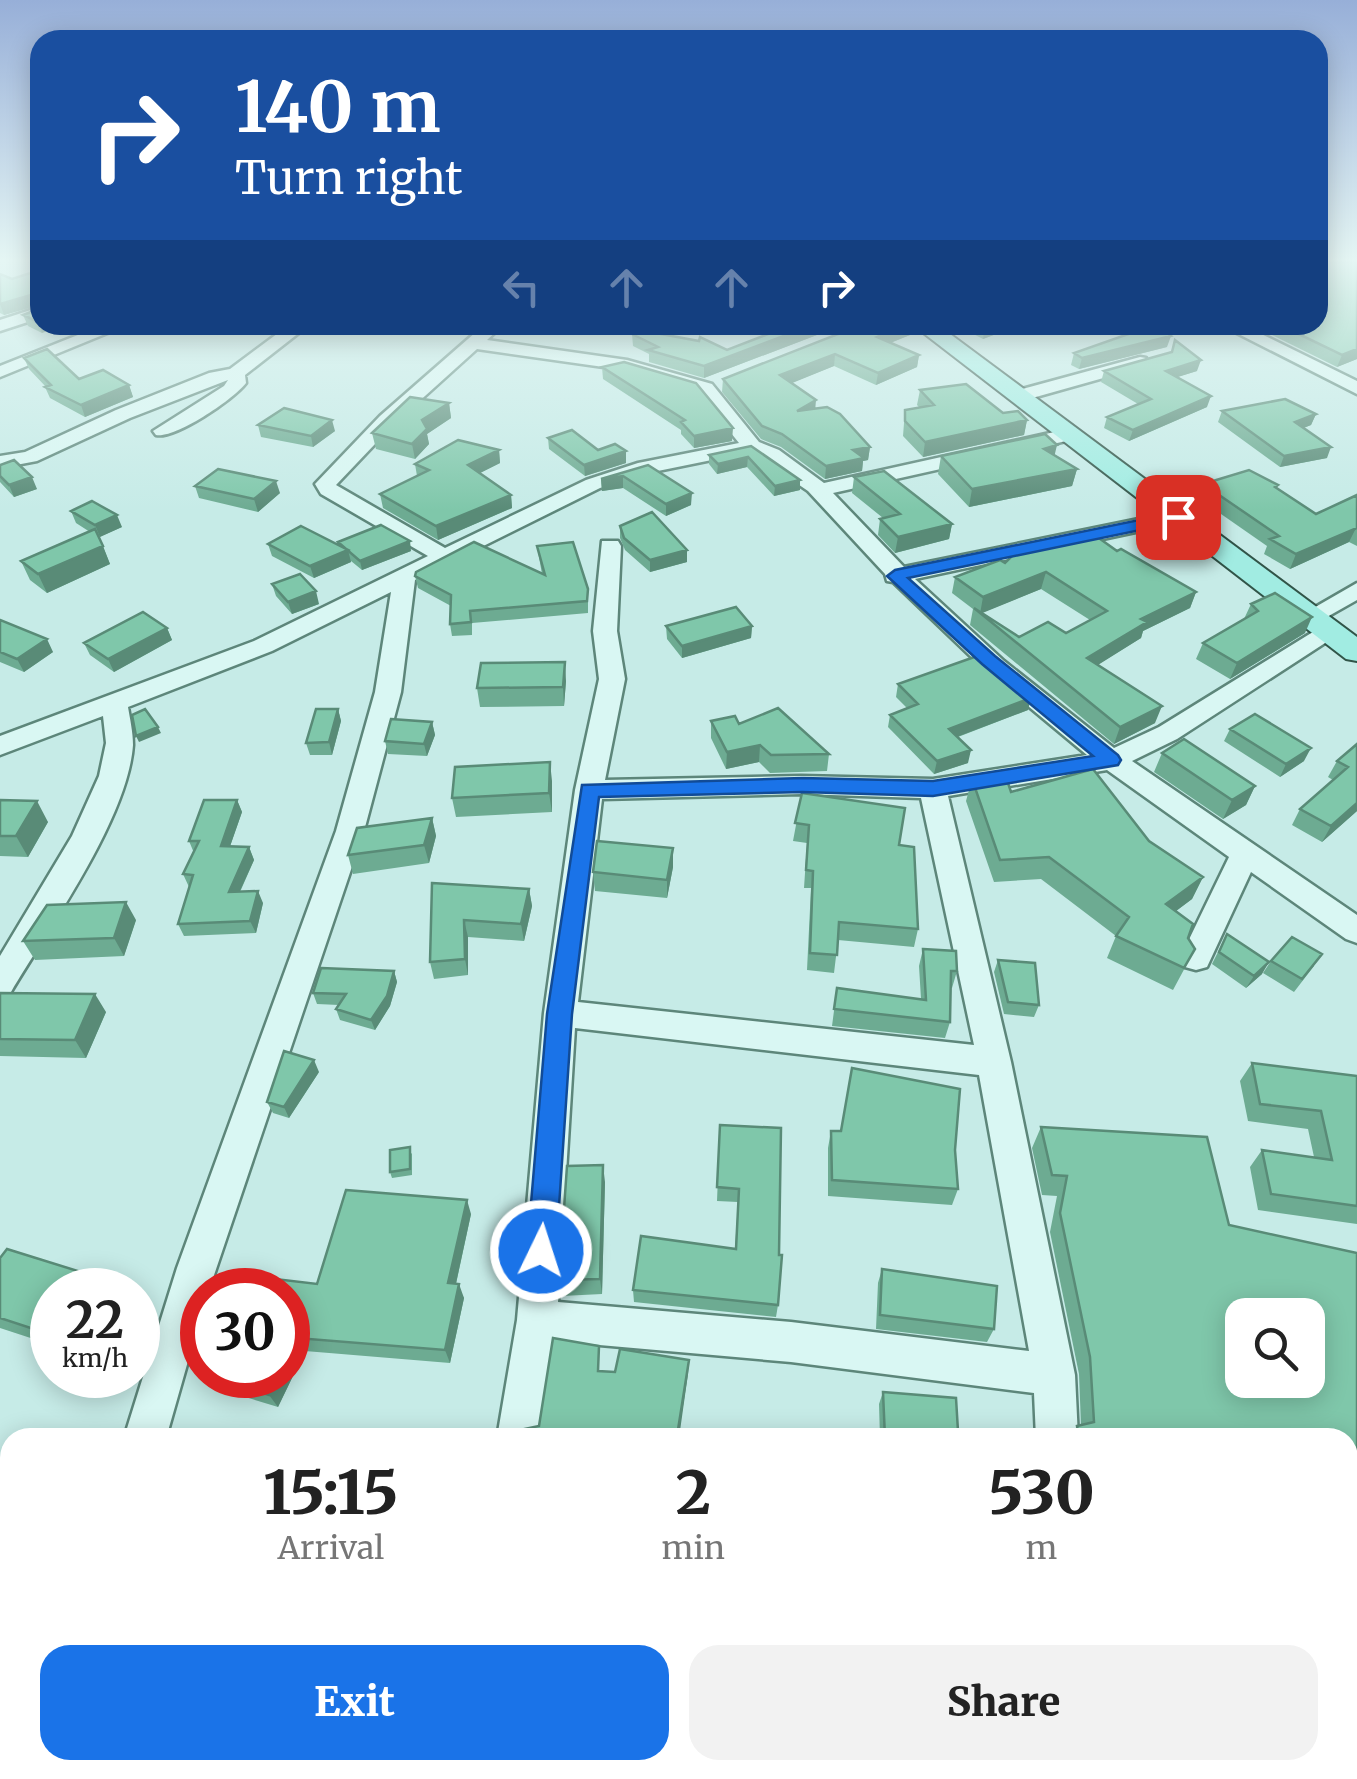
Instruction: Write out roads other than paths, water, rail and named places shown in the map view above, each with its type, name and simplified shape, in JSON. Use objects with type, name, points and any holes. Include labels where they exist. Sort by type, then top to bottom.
[{"type":"main road","points":[[951,345],[1357,652]]},
{"type":"street","points":[[0,372],[68,345]]},
{"type":"street","points":[[0,462],[30,458],[142,406],[214,377],[236,373],[274,345]]},
{"type":"street","points":[[446,557],[328,490],[325,484],[387,420],[475,345]]},
{"type":"street","points":[[484,345],[627,364],[713,385],[752,446]]},
{"type":"street","points":[[1270,345],[1357,388]]},
{"type":"street","points":[[1018,396],[1162,356]]},
{"type":"street","points":[[1335,377],[1357,365]]},
{"type":"street","points":[[163,431],[231,390],[237,383],[236,373]]},
{"type":"street","points":[[816,488],[833,488],[1068,435]]},
{"type":"street","points":[[0,746],[263,646],[594,484],[638,469],[752,446],[769,452],[816,488],[895,576],[988,660],[1110,760],[1357,931]]},
{"type":"street","points":[[895,576],[1178,517]]},
{"type":"street","points":[[520,1428],[536,1320],[560,1014],[589,790],[612,679],[605,631],[610,546]]},
{"type":"street","points":[[148,1428],[196,1268],[350,830],[388,692],[404,579]]},
{"type":"street","points":[[589,790],[802,785],[933,788],[1110,760],[1168,734],[1320,625],[1357,590]]},
{"type":"street","points":[[0,983],[82,841],[114,772],[120,745],[114,702]]},
{"type":"street","points":[[933,788],[994,1062],[1054,1375],[1057,1428]]},
{"type":"street","points":[[1196,958],[1246,852]]},
{"type":"street","points":[[560,1014],[994,1062]]},
{"type":"street","points":[[536,1320],[791,1342],[1054,1375]]}]
